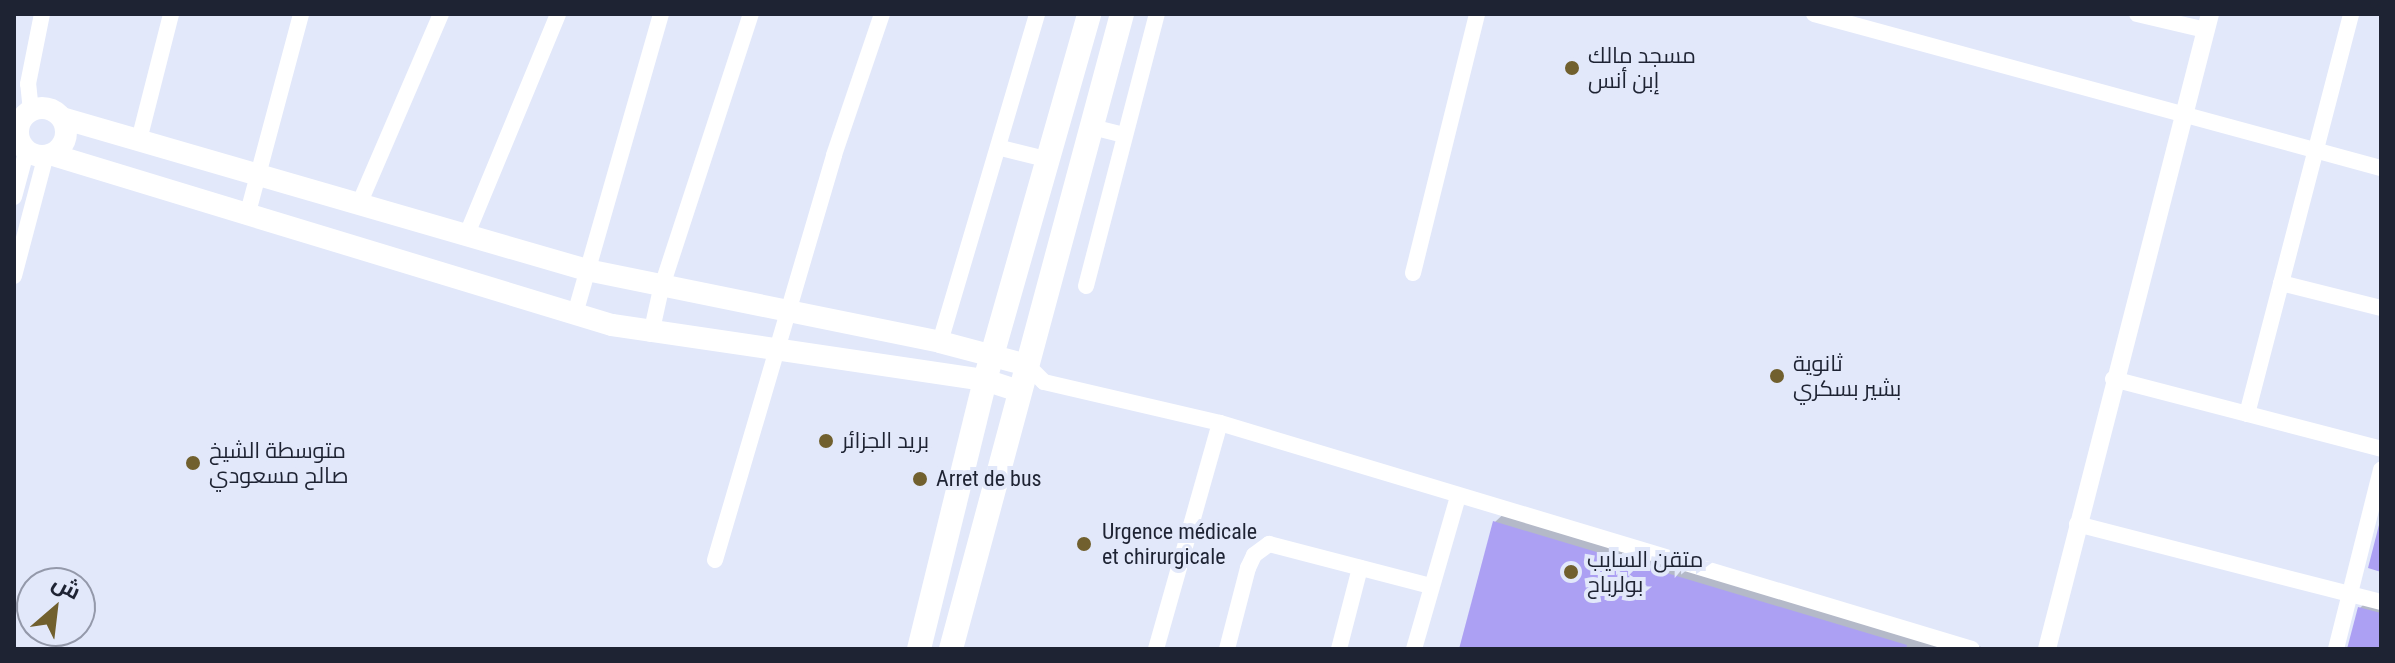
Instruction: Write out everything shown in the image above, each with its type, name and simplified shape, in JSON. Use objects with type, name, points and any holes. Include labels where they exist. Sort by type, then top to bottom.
[{"type":"main road","points":[[919,649],[954,521],[985,380],[1089,14]]},
{"type":"main road","points":[[951,649],[1018,391],[1036,374],[1092,127],[1122,14]]},
{"type":"main road","points":[[32,149],[23,113],[47,109],[62,118],[587,270],[661,289],[994,354],[1036,374]]},
{"type":"main road","points":[[32,149],[66,135],[62,118]]},
{"type":"main road","points":[[32,149],[247,216],[651,334],[985,380],[1018,391]]},
{"type":"main road","points":[[954,521],[984,528]]},
{"type":"street","points":[[23,113],[42,14]]},
{"type":"street","points":[[139,140],[171,14]]},
{"type":"street","points":[[247,216],[301,14]]},
{"type":"street","points":[[467,234],[558,14]]},
{"type":"street","points":[[575,314],[661,14]]},
{"type":"street","points":[[651,334],[661,289],[751,14]]},
{"type":"street","points":[[715,560],[775,351],[791,312],[834,155],[882,14]]},
{"type":"street","points":[[940,342],[1001,148],[1037,14]]},
{"type":"street","points":[[1086,286],[1157,14]]},
{"type":"street","points":[[1413,273],[1477,14]]},
{"type":"street","points":[[1814,14],[1850,18],[2381,168]]},
{"type":"street","points":[[2043,647],[2181,113],[2208,22],[2137,14]]},
{"type":"street","points":[[2247,414],[2351,14]]},
{"type":"street","points":[[360,202],[435,15]]},
{"type":"street","points":[[1092,127],[1124,135]]},
{"type":"street","points":[[1001,148],[1050,160]]},
{"type":"street","points":[[14,197],[32,149]]},
{"type":"street","points":[[14,276],[32,149]]},
{"type":"street","points":[[2281,283],[2381,308]]},
{"type":"street","points":[[1036,374],[1220,423],[1972,649]]},
{"type":"street","points":[[2113,379],[2381,449]]},
{"type":"street","points":[[1156,649],[1220,423]]},
{"type":"street","points":[[2336,649],[2381,470]]},
{"type":"street","points":[[1414,649],[1458,497]]},
{"type":"street","points":[[2077,524],[2381,602]]},
{"type":"street","points":[[1227,649],[1248,568],[1261,547],[1278,543],[1430,586]]},
{"type":"street","points":[[1339,649],[1360,568]]},
{"type":"building","name":"متقن السايب بولرباح","points":[[1493,521],[1907,645],[1906,649],[1459,649]]},
{"type":"building","points":[[2381,521],[2381,572],[2368,568]]},
{"type":"building","points":[[2358,607],[2381,613],[2381,649],[2347,649]]},
{"type":"place","name":"مسجد مالك إبن أنس","points":[[1572,68]]},
{"type":"place","name":"ثانوية بشير بسكري","points":[[1777,376]]},
{"type":"place","name":"بريد الجزائر","points":[[826,441]]},
{"type":"place","name":"متوسطة الشيخ صالح مسعودي","points":[[193,463]]},
{"type":"place","name":"Arret de bus","points":[[920,479]]},
{"type":"place","name":"Urgence médicale et chirurgicale","points":[[1084,544]]},
{"type":"place","name":"متقن السايب بولرباح","points":[[1571,572]]}]
